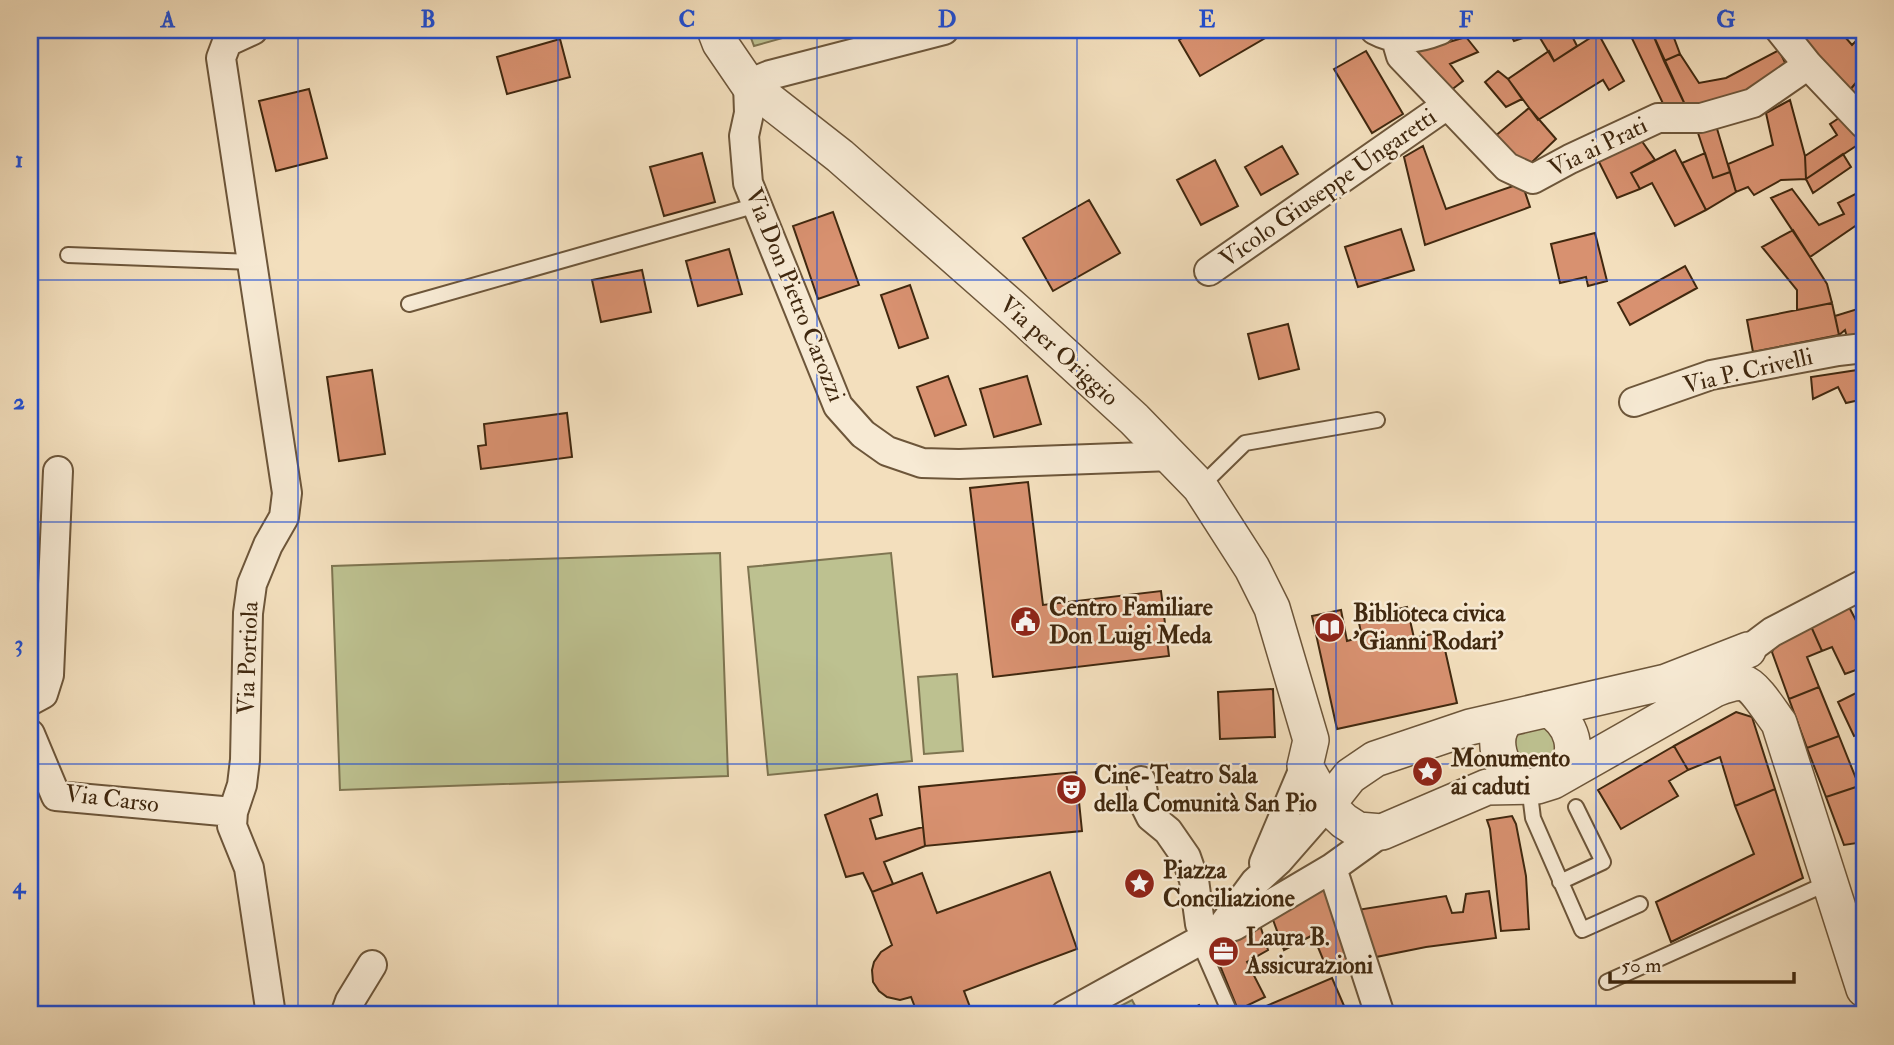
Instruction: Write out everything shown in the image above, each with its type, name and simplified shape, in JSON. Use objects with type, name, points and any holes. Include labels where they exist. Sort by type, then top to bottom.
[{"type":"street","name":"Via Portiola","points":[[253,30],[227,42],[221,58],[287,493],[284,517],[268,545],[252,584],[248,612],[245,760],[232,826],[249,868],[271,1015]]},
{"type":"street","name":"Via per Origgio","points":[[715,30],[720,43],[748,84],[850,165],[1015,310],[1172,456],[1200,487],[1252,568],[1272,608],[1308,753],[1327,805],[1358,830],[1381,832]]},
{"type":"street","points":[[748,84],[771,75],[944,30]]},
{"type":"street","points":[[1385,34],[1414,38],[1440,30]]},
{"type":"street","points":[[1780,30],[1808,65],[1864,124]]},
{"type":"street","name":"Via ai Prati","points":[[1385,34],[1401,56],[1507,167],[1533,179],[1658,118],[1702,118],[1753,103],[1808,65]]},
{"type":"street","name":"Via Don Pietro Carozzi","points":[[748,84],[749,113],[744,136],[748,183],[838,405],[863,434],[887,452],[922,463],[1172,456]]},
{"type":"street","name":"Vicolo Giuseppe Ungaretti","points":[[1209,271],[1447,105]]},
{"type":"street","name":"Via P. Crivelli","points":[[1634,402],[1711,375],[1864,348]]},
{"type":"street","points":[[30,701],[43,694],[49,675],[58,471]]},
{"type":"street","points":[[1715,689],[1748,650],[1772,632],[1864,584]]},
{"type":"street","points":[[1255,881],[1308,753],[1352,762],[1375,759],[1470,727],[1666,682],[1748,650]]},
{"type":"street","points":[[1748,650],[1760,659],[1772,676],[1779,698],[1779,723],[1864,989]]},
{"type":"street","points":[[1065,1015],[1234,926],[1332,868],[1381,832],[1487,787],[1523,786],[1553,781],[1715,689],[1744,683],[1779,723]]},
{"type":"street","points":[[1548,709],[1560,716],[1571,738],[1574,752],[1572,762],[1564,774]]},
{"type":"street","points":[[1507,719],[1499,729],[1498,746],[1507,773],[1523,786]]},
{"type":"street","name":"Via Carso","points":[[30,734],[56,796],[233,812]]},
{"type":"street","points":[[1209,937],[1255,881],[1278,861],[1350,776],[1375,759]]},
{"type":"street","points":[[1141,781],[1145,804],[1151,817],[1173,836],[1186,857],[1194,880],[1200,924],[1209,937]]},
{"type":"street","points":[[1332,868],[1380,1015]]},
{"type":"street","points":[[345,1015],[350,1001],[372,965]]},
{"type":"lane","points":[[409,304],[757,205]]},
{"type":"lane","points":[[68,255],[253,262]]},
{"type":"lane","points":[[1200,487],[1245,443],[1377,420]]},
{"type":"lane","points":[[1523,786],[1533,818],[1582,930],[1640,904]]},
{"type":"lane","points":[[1560,882],[1603,862],[1576,807]]},
{"type":"lane","points":[[1607,982],[1830,882]]},
{"type":"lane","points":[[1209,937],[1231,1015]]},
{"type":"green space","points":[[748,30],[811,30],[754,46]]},
{"type":"green space","points":[[720,553],[728,776],[340,790],[332,566]]},
{"type":"green space","points":[[891,553],[912,761],[768,775],[748,567]]},
{"type":"green space","points":[[957,674],[963,751],[924,754],[918,677]]},
{"type":"green space","points":[[1543,725],[1559,742],[1551,765],[1528,770],[1521,767],[1512,740],[1515,734]]},
{"type":"green space","points":[[1132,1000],[1140,1015],[1103,1015]]},
{"type":"building","points":[[1196,30],[1279,30],[1200,76],[1179,40]]},
{"type":"building","points":[[1508,30],[1569,30],[1577,46],[1554,61],[1537,33],[1514,41]]},
{"type":"building","points":[[1628,30],[1651,30],[1687,109],[1667,112]]},
{"type":"building","points":[[1651,30],[1671,30],[1680,54],[1664,61]]},
{"type":"building","points":[[1791,30],[1839,30],[1852,45],[1864,33],[1864,73],[1849,91]]},
{"type":"building","points":[[1598,33],[1624,81],[1609,90],[1603,80],[1538,120],[1508,79],[1549,51],[1554,61]]},
{"type":"building","points":[[1466,37],[1478,52],[1450,64],[1463,81],[1450,91],[1415,52]]},
{"type":"building","points":[[560,39],[570,77],[507,94],[497,57]]},
{"type":"building","points":[[1779,50],[1790,73],[1747,102],[1687,109],[1664,61],[1680,54],[1699,83],[1726,78]]},
{"type":"building","points":[[1366,51],[1403,114],[1372,133],[1334,69]]},
{"type":"building","points":[[1498,71],[1508,79],[1522,99],[1506,107],[1485,82]]},
{"type":"building","points":[[1861,77],[1864,80],[1864,110],[1849,91]]},
{"type":"building","points":[[309,89],[327,158],[276,171],[259,101]]},
{"type":"building","points":[[1790,100],[1805,156],[1806,179],[1781,180],[1754,195],[1748,187],[1736,192],[1728,164],[1773,145],[1766,113]]},
{"type":"building","points":[[1529,108],[1556,139],[1528,166],[1494,137]]},
{"type":"building","points":[[1842,116],[1862,142],[1806,179],[1805,156],[1837,135],[1830,124]]},
{"type":"building","points":[[1715,122],[1730,172],[1713,178],[1696,127]]},
{"type":"building","points":[[1639,137],[1655,160],[1631,173],[1640,189],[1617,198],[1598,160]]},
{"type":"building","points":[[1282,146],[1298,174],[1261,195],[1245,167]]},
{"type":"building","points":[[1423,146],[1446,209],[1522,183],[1530,207],[1425,245],[1404,157]]},
{"type":"building","points":[[1675,150],[1706,210],[1675,226],[1652,183],[1640,189],[1631,173]]},
{"type":"building","points":[[702,153],[715,202],[664,216],[650,167]]},
{"type":"building","points":[[1705,153],[1713,178],[1730,172],[1736,192],[1706,210],[1682,163]]},
{"type":"building","points":[[1843,154],[1851,167],[1813,193],[1806,179]]},
{"type":"building","points":[[1215,160],[1238,206],[1201,225],[1177,180]]},
{"type":"building","points":[[1792,189],[1819,225],[1844,214],[1838,203],[1863,190],[1864,220],[1810,257],[1771,198]]},
{"type":"building","points":[[1089,200],[1120,253],[1053,291],[1023,238]]},
{"type":"building","points":[[833,212],[859,285],[818,299],[793,226]]},
{"type":"building","points":[[1401,229],[1414,270],[1358,287],[1345,247]]},
{"type":"building","points":[[1793,230],[1827,284],[1832,303],[1797,310],[1797,290],[1762,247]]},
{"type":"building","points":[[1595,233],[1607,281],[1588,286],[1586,277],[1560,283],[1551,244]]},
{"type":"building","points":[[729,249],[742,294],[698,306],[686,261]]},
{"type":"building","points":[[1685,266],[1697,288],[1630,325],[1618,303]]},
{"type":"building","points":[[642,270],[651,312],[601,322],[592,280]]},
{"type":"building","points":[[910,285],[928,338],[899,348],[881,295]]},
{"type":"building","points":[[1832,303],[1839,335],[1753,352],[1747,320]]},
{"type":"building","points":[[1864,307],[1864,341],[1849,345],[1845,330],[1839,335],[1835,316]]},
{"type":"building","points":[[1288,324],[1299,369],[1259,379],[1248,334]]},
{"type":"building","points":[[1864,369],[1864,399],[1846,403],[1838,387],[1813,399],[1811,377]]},
{"type":"building","points":[[372,370],[385,454],[339,461],[327,377]]},
{"type":"building","points":[[948,376],[966,425],[935,436],[917,387]]},
{"type":"building","points":[[1027,376],[1041,424],[994,437],[980,389]]},
{"type":"building","points":[[567,413],[572,457],[481,469],[478,446],[486,445],[484,424]]},
{"type":"building","points":[[1028,482],[1043,605],[1161,591],[1169,656],[993,677],[970,488]]},
{"type":"building","points":[[1848,605],[1864,636],[1864,667],[1845,674],[1832,647],[1822,651],[1810,624]]},
{"type":"building","points":[[1407,607],[1414,638],[1441,632],[1457,703],[1337,729],[1312,616],[1341,610],[1347,641],[1362,637],[1358,618]]},
{"type":"building","points":[[1810,624],[1822,651],[1807,657],[1819,687],[1789,699],[1772,652],[1776,644]]},
{"type":"building","points":[[1819,687],[1839,736],[1807,748],[1789,699]]},
{"type":"building","points":[[1273,689],[1275,737],[1220,739],[1218,692]]},
{"type":"building","points":[[1864,689],[1864,732],[1854,736],[1838,702]]},
{"type":"building","points":[[1736,712],[1752,717],[1775,789],[1735,806],[1720,757],[1688,770],[1674,746]]},
{"type":"building","points":[[1839,736],[1859,786],[1826,797],[1807,748]]},
{"type":"building","points":[[1674,746],[1688,770],[1669,781],[1678,796],[1621,829],[1598,790]]},
{"type":"building","points":[[1076,772],[1082,831],[925,846],[919,787]]},
{"type":"building","points":[[1859,786],[1864,802],[1864,842],[1844,845],[1826,797]]},
{"type":"building","points":[[1775,789],[1803,878],[1671,942],[1656,902],[1754,854],[1735,806]]},
{"type":"building","points":[[877,794],[882,815],[870,819],[876,839],[923,827],[925,846],[884,862],[893,884],[872,892],[863,873],[846,877],[825,815]]},
{"type":"building","points":[[1512,816],[1526,876],[1529,929],[1501,931],[1487,820]]},
{"type":"building","points":[[1050,872],[1077,949],[964,991],[973,1015],[918,1015],[911,997],[900,1000],[887,997],[873,982],[874,962],[881,952],[892,945],[872,892],[922,873],[937,913]]},
{"type":"building","points":[[1328,886],[1351,966],[1327,969],[1313,935],[1284,950],[1272,917]]},
{"type":"building","points":[[1489,891],[1496,938],[1426,947],[1371,958],[1357,910],[1446,896],[1452,913],[1463,912],[1466,894]]},
{"type":"building","points":[[1260,925],[1268,950],[1247,962],[1265,997],[1238,1010],[1214,951]]},
{"type":"building","points":[[1332,978],[1348,1015],[1245,1015]]},
{"type":"building","points":[[1199,1005],[1204,1015],[1180,1015]]},
{"type":"place","name":"Centro Familiare Don Luigi Meda","points":[[1026,621]]},
{"type":"place","name":"Biblioteca civica 'Gianni Rodari'","points":[[1330,627]]},
{"type":"place","name":"Monumento ai caduti","points":[[1428,772]]},
{"type":"place","name":"Cine-Teatro Sala della Comunità San Pio","points":[[1071,789]]},
{"type":"place","name":"Piazza Conciliazione","points":[[1140,884]]},
{"type":"place","name":"Laura B. Assicurazioni","points":[[1223,951]]}]
